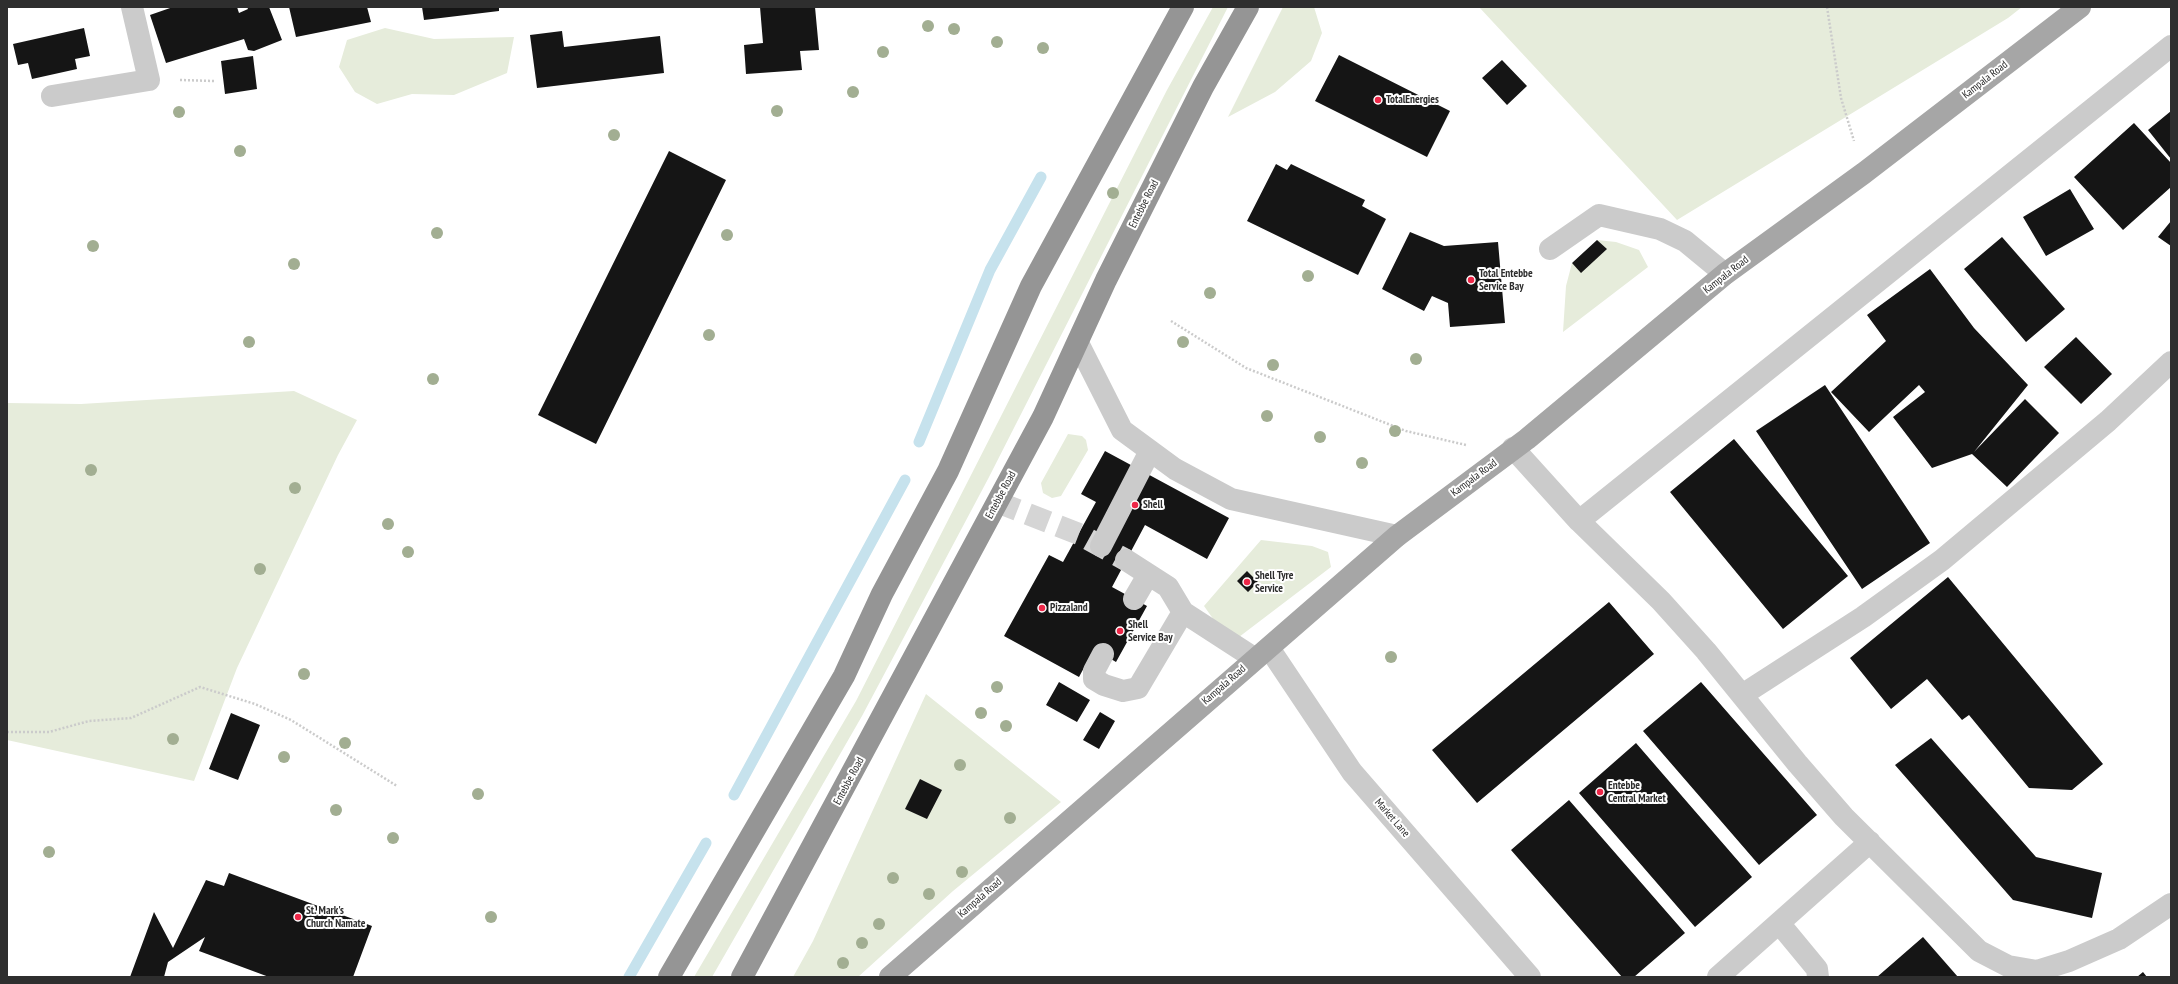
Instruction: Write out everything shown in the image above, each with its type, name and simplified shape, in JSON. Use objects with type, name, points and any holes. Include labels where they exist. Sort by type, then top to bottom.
[{"type":"highway","points":[[669,977],[844,676],[882,594],[948,471],[1031,286],[1183,7]]},
{"type":"highway","name":"Entebbe Road","points":[[742,977],[960,574],[1043,417],[1106,280],[1169,154],[1203,87],[1248,7]]},
{"type":"main road","name":"Kampala Road","points":[[890,977],[1397,536],[1527,439],[1725,274],[1864,173],[2080,7]]},
{"type":"street","points":[[52,96],[149,80],[132,7]]},
{"type":"street","points":[[1579,521],[2171,46]]},
{"type":"street","points":[[1550,249],[1599,215],[1666,232],[1685,241],[1725,274]]},
{"type":"street","points":[[1078,343],[1122,430],[1175,469],[1231,499],[1397,536]]},
{"type":"street","points":[[1742,695],[1863,617],[1942,560],[2108,421],[2171,362]]},
{"type":"street","points":[[1101,546],[1150,451]]},
{"type":"street","points":[[1510,451],[1661,601],[1706,651],[1797,764],[1870,842],[1979,951],[2008,966],[2037,971],[2069,961],[2119,939],[2171,904]]},
{"type":"street","points":[[1126,560],[1168,587],[1183,612],[1261,653]]},
{"type":"street","points":[[1134,599],[1148,575]]},
{"type":"street","points":[[1103,654],[1094,671],[1094,679],[1104,685],[1123,691],[1138,688],[1183,612]]},
{"type":"street","name":"Market Lane","points":[[1261,653],[1352,772],[1530,977]]},
{"type":"street","points":[[1718,977],[1870,842]]},
{"type":"street","points":[[1779,923],[1817,969],[1818,977]]},
{"type":"path","points":[[1827,7],[1841,98],[1864,173]]},
{"type":"path","points":[[1170,321],[1246,368],[1324,400],[1406,431],[1510,451]]},
{"type":"path","points":[[7,732],[49,732],[89,721],[131,718],[200,688],[255,704],[291,720],[397,786]]},
{"type":"green space","points":[[1213,7],[1228,7],[988,479],[862,716],[712,977],[694,977],[856,701],[1167,90]]},
{"type":"green space","points":[[1283,7],[1314,7],[1322,33],[1311,61],[1275,92],[1228,117]]},
{"type":"green space","points":[[1479,7],[2022,7],[2008,18],[1677,220]]},
{"type":"green space","points":[[385,28],[434,39],[514,37],[507,73],[454,95],[412,94],[377,104],[355,92],[339,67],[347,40]]},
{"type":"green space","points":[[1597,240],[1616,242],[1639,250],[1648,267],[1563,332],[1566,286],[1572,263],[1581,272],[1606,249]]},
{"type":"green space","points":[[294,391],[357,420],[338,455],[237,668],[194,781],[7,740],[7,403],[81,404]]},
{"type":"green space","points":[[1068,434],[1082,436],[1086,440],[1088,450],[1061,496],[1052,498],[1043,493],[1041,483]]},
{"type":"green space","points":[[1261,540],[1312,546],[1328,552],[1331,567],[1239,637],[1221,630],[1204,606]]},
{"type":"green space","points":[[926,694],[1061,802],[953,891],[858,977],[793,977],[813,941]]},
{"type":"building","points":[[173,7],[237,7],[239,13],[248,9],[247,7],[269,7],[282,40],[254,51],[248,50],[244,39],[166,63],[150,15]]},
{"type":"building","points":[[289,7],[367,7],[371,22],[296,37]]},
{"type":"building","points":[[422,7],[499,7],[499,11],[424,20]]},
{"type":"building","points":[[760,7],[815,7],[819,50],[800,51],[802,70],[746,74],[744,45],[763,43]]},
{"type":"building","points":[[84,28],[90,56],[75,59],[77,69],[32,79],[28,63],[18,65],[13,44]]},
{"type":"building","points":[[562,31],[564,47],[660,36],[664,73],[537,88],[530,35]]},
{"type":"building","points":[[1339,55],[1450,111],[1427,157],[1315,101]]},
{"type":"building","points":[[253,56],[257,89],[225,94],[221,61]]},
{"type":"building","points":[[1502,60],[1527,86],[1507,105],[1482,78]]},
{"type":"building","points":[[2171,111],[2171,159],[2148,130]]},
{"type":"building","points":[[2134,123],[2171,163],[2171,187],[2123,230],[2074,177]]},
{"type":"building","points":[[669,151],[726,180],[596,444],[538,415]]},
{"type":"building","points":[[1276,164],[1287,170],[1291,164],[1365,200],[1362,206],[1386,219],[1358,275],[1247,221]]},
{"type":"building","points":[[2070,189],[2094,229],[2046,256],[2023,217]]},
{"type":"building","points":[[2171,221],[2171,246],[2158,237]]},
{"type":"building","points":[[1410,232],[1444,246],[1498,242],[1505,323],[1450,327],[1448,303],[1432,296],[1424,311],[1382,289]]},
{"type":"building","points":[[2002,237],[2065,309],[2026,342],[1964,269]]},
{"type":"building","points":[[1597,240],[1607,249],[1581,273],[1572,263]]},
{"type":"building","points":[[1930,269],[1974,328],[2028,385],[1974,452],[2025,399],[2059,433],[2007,487],[1972,454],[1932,468],[1893,417],[1925,392],[1919,385],[1869,432],[1831,392],[1886,341],[1867,315]]},
{"type":"building","points":[[2076,337],[2112,374],[2081,404],[2044,367]]},
{"type":"building","points":[[1825,385],[1930,543],[1862,589],[1756,431]]},
{"type":"building","points":[[1734,439],[1848,576],[1783,629],[1670,492]]},
{"type":"building","points":[[1105,451],[1229,518],[1207,559],[1145,525],[1112,587],[1147,606],[1116,662],[1094,649],[1079,677],[1004,636],[1049,555],[1063,562],[1096,502],[1081,494]]},
{"type":"building","points":[[1247,571],[1258,582],[1248,592],[1237,581]]},
{"type":"building","points":[[1948,577],[2103,764],[2072,790],[2029,788],[1969,715],[1962,720],[1927,679],[1891,709],[1850,658]]},
{"type":"building","points":[[1609,602],[1654,654],[1477,803],[1432,750]]},
{"type":"building","points":[[1059,682],[1090,700],[1077,722],[1046,705]]},
{"type":"building","points":[[1701,682],[1817,815],[1759,865],[1643,731]]},
{"type":"building","points":[[1100,712],[1115,721],[1099,749],[1083,740]]},
{"type":"building","points":[[231,713],[260,725],[238,780],[209,769]]},
{"type":"building","points":[[1931,738],[2036,857],[2102,873],[2092,918],[2013,900],[1895,765]]},
{"type":"building","points":[[1636,743],[1752,877],[1695,927],[1579,793]]},
{"type":"building","points":[[920,779],[942,790],[927,819],[905,809]]},
{"type":"building","points":[[1569,800],[1685,933],[1634,977],[1622,977],[1511,850]]},
{"type":"building","points":[[229,873],[372,926],[353,977],[269,977],[199,951],[205,937],[168,962],[164,977],[130,977],[154,912],[173,948],[206,880],[224,886]]},
{"type":"building","points":[[1923,937],[1958,977],[1877,977]]},
{"type":"building","points":[[2143,972],[2147,977],[2137,977]]},
{"type":"waterway","points":[[919,442],[990,270],[1041,177]]},
{"type":"waterway","points":[[734,795],[905,480]]},
{"type":"waterway","points":[[629,977],[706,843]]},
{"type":"tunnel","points":[[997,502],[1079,534],[1126,560]]},
{"type":"place","name":"TotalEnergies","points":[[1378,100]]},
{"type":"place","name":"Total Entebbe Service Bay","points":[[1471,280]]},
{"type":"place","name":"Shell","points":[[1135,505]]},
{"type":"place","name":"Shell Tyre Service","points":[[1247,582]]},
{"type":"place","name":"Pizzaland","points":[[1042,608]]},
{"type":"place","name":"Shell Service Bay","points":[[1120,631]]},
{"type":"place","name":"Entebbe Central Market","points":[[1600,792]]},
{"type":"place","name":"St. Mark's Church Namate","points":[[298,917]]}]
